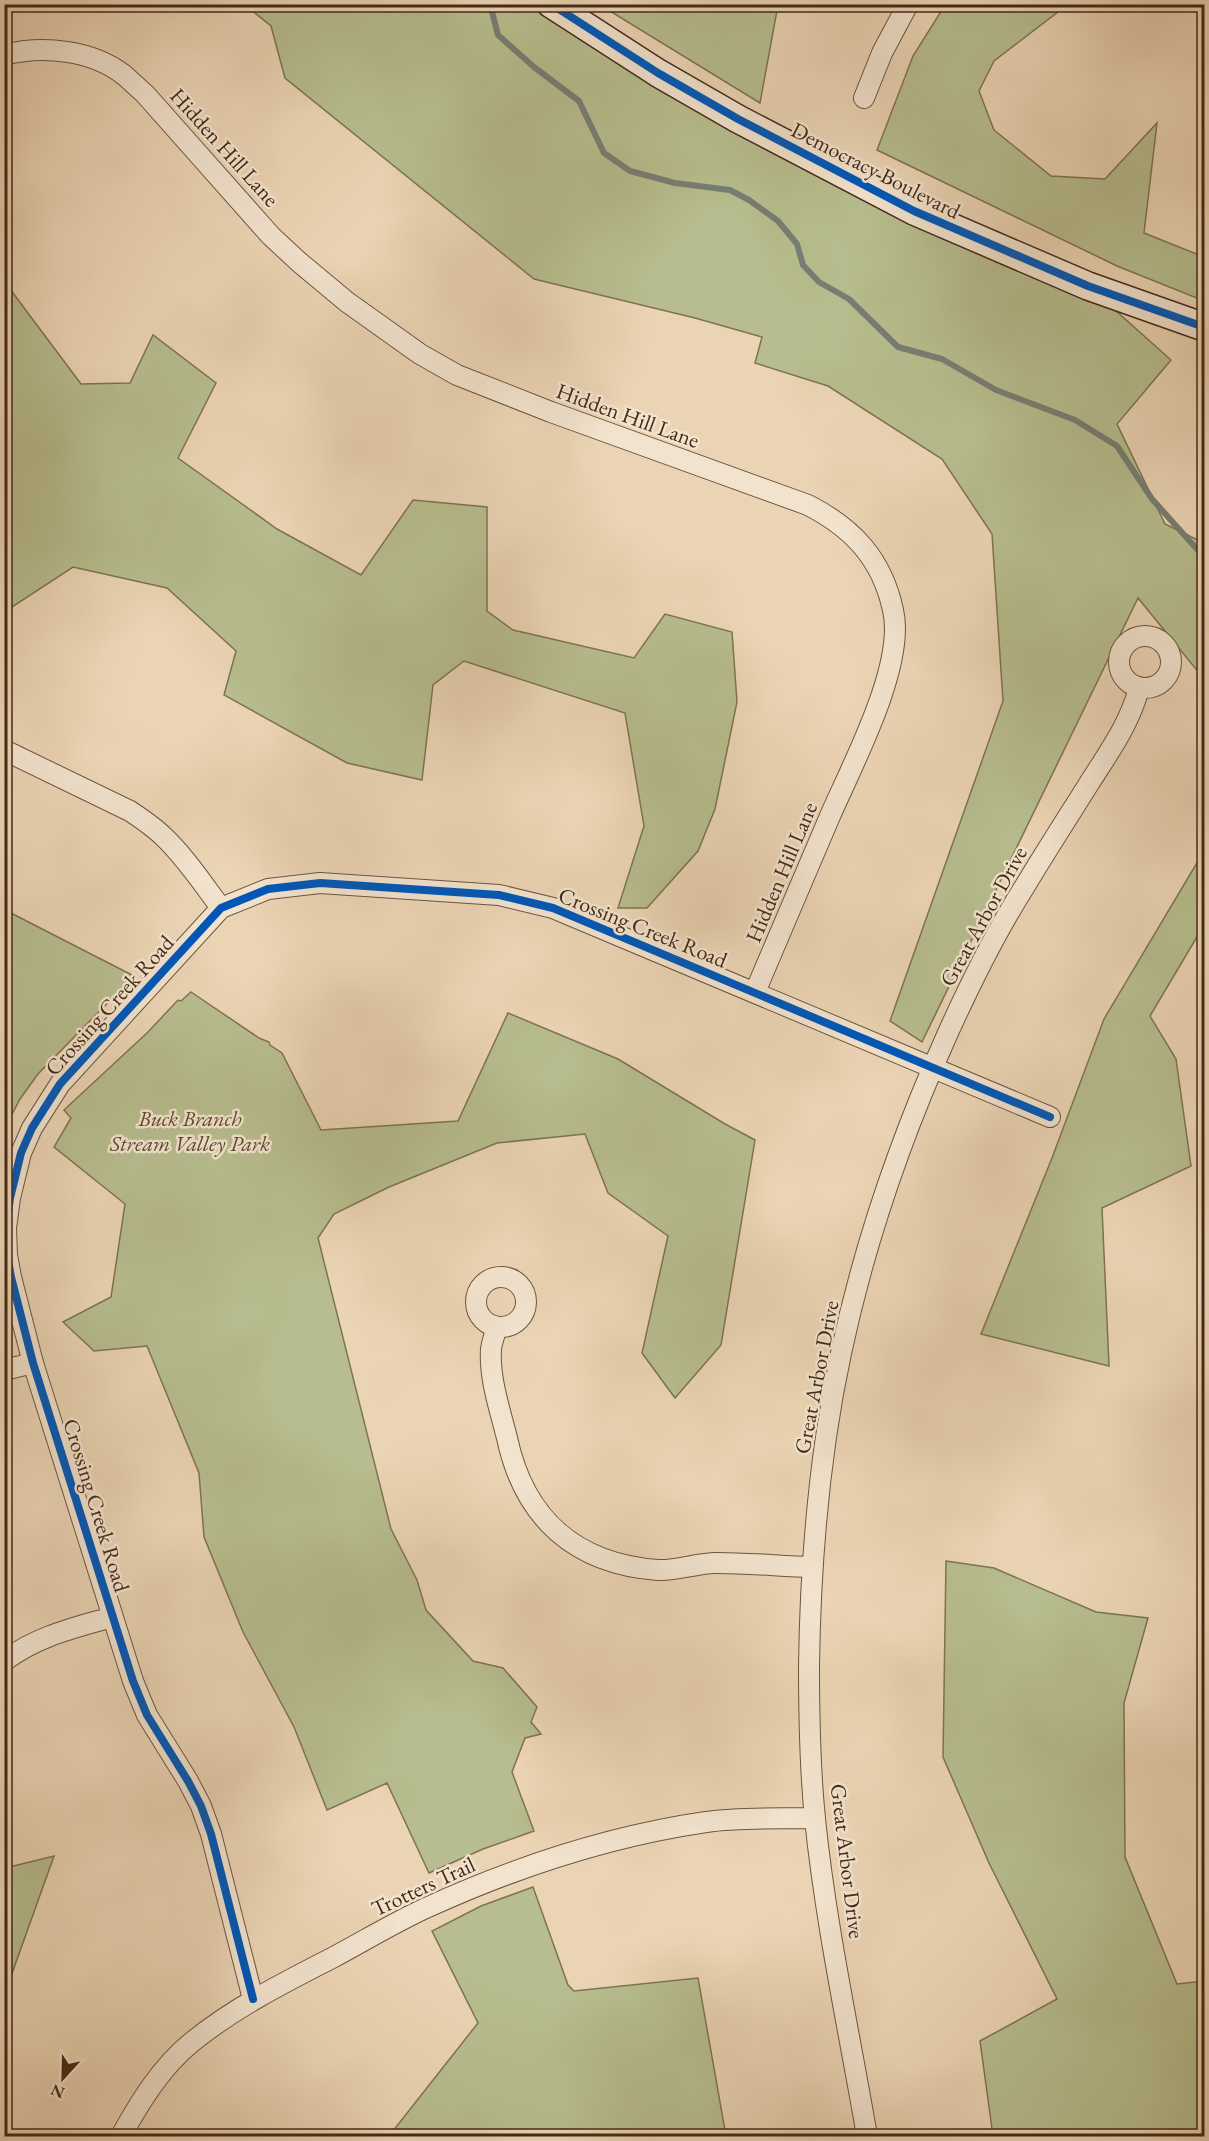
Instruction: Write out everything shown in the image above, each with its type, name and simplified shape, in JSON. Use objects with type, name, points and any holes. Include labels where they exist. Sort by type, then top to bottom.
[{"type":"main road","name":"Democracy Boulevard","points":[[551,4],[658,72],[738,119],[914,211],[1088,286],[1204,327]]},
{"type":"street","points":[[864,98],[882,53],[908,4]]},
{"type":"street","name":"Hidden Hill Lane","points":[[4,55],[42,49],[64,51],[95,59],[123,74],[145,94],[271,236],[346,302],[420,354],[458,375],[551,412],[808,505],[849,530],[864,546],[876,565],[894,611],[893,657],[875,712],[756,992]]},
{"type":"street","name":"Great Arbor Drive","points":[[867,2136],[830,1923],[815,1818],[809,1709],[812,1567],[826,1437],[856,1295],[900,1151],[933,1067],[968,989],[992,943],[1023,889],[1112,748],[1129,718],[1138,688]]},
{"type":"street","points":[[4,750],[130,811],[147,823],[164,836],[187,862],[221,908]]},
{"type":"street","name":"Crossing Creek Road","points":[[253,1999],[211,1833],[201,1806],[147,1715],[133,1681],[33,1363],[11,1277],[6,1228],[10,1198],[32,1128],[60,1084],[221,908],[268,889],[320,883],[499,895],[553,908],[1050,1117]]},
{"type":"street","points":[[497,1327],[491,1347],[492,1371],[512,1464],[529,1497],[541,1514],[562,1535],[588,1554],[620,1565],[660,1570],[715,1563],[812,1567]]},
{"type":"street","points":[[4,1370],[33,1363]]},
{"type":"street","points":[[4,1661],[21,1649],[55,1633],[112,1617]]},
{"type":"street","name":"Trotters Trail","points":[[122,2136],[143,2097],[160,2075],[191,2043],[253,1999],[426,1908],[495,1878],[573,1852],[627,1838],[707,1822],[815,1818]]},
{"type":"green space","points":[[245,5],[551,5],[658,73],[1088,286],[1171,360],[1117,424],[1165,524],[1204,543],[1204,679],[1138,598],[922,1042],[890,1021],[1003,701],[992,534],[942,459],[828,386],[755,363],[762,337],[695,318],[534,279],[285,78],[271,26]]},
{"type":"green space","points":[[600,5],[778,5],[760,103]]},
{"type":"green space","points":[[945,5],[1067,5],[994,61],[979,91],[994,130],[1051,176],[1105,179],[1157,123],[1144,233],[1204,257],[1204,301],[1117,266],[877,150],[913,56]]},
{"type":"green space","points":[[4,281],[81,384],[130,383],[153,335],[216,383],[178,458],[277,529],[361,575],[413,500],[487,507],[487,611],[513,630],[634,658],[665,614],[732,632],[737,702],[715,809],[698,851],[647,908],[618,908],[644,826],[625,713],[464,661],[433,685],[422,780],[347,763],[224,695],[236,651],[167,588],[73,567],[9,609],[4,602]]},
{"type":"green space","points":[[1204,851],[1204,925],[1150,1016],[1176,1059],[1191,1166],[1102,1208],[1109,1366],[981,1334],[1052,1158],[1104,1019]]},
{"type":"green space","points":[[5,910],[134,976],[38,1074],[20,1099],[6,1126]]},
{"type":"green space","name":"Buck Branch Stream Valley Park","points":[[191,992],[259,1038],[269,1042],[282,1053],[321,1130],[458,1121],[508,1013],[618,1059],[755,1140],[721,1345],[675,1398],[642,1353],[668,1236],[608,1193],[585,1134],[497,1143],[389,1187],[334,1214],[318,1238],[391,1529],[417,1580],[426,1610],[473,1661],[503,1668],[537,1707],[531,1722],[541,1734],[525,1738],[512,1772],[534,1831],[483,1849],[429,1873],[387,1783],[327,1810],[294,1727],[243,1632],[204,1537],[199,1473],[147,1346],[94,1351],[63,1322],[111,1297],[125,1204],[54,1147],[71,1118],[64,1110],[148,1032],[178,1000],[181,1001]]},
{"type":"green space","points":[[946,1561],[994,1568],[1096,1612],[1148,1618],[1124,1703],[1125,1857],[1177,1984],[1204,1981],[1204,2136],[993,2136],[980,2041],[1057,1999],[989,1863],[943,1757]]},
{"type":"green space","points":[[54,1856],[5,1993],[5,1868]]},
{"type":"green space","points":[[533,1887],[568,1985],[574,1991],[698,1978],[726,2136],[389,2136],[478,2023],[432,1931],[481,1906]]},
{"type":"waterway","points":[[490,4],[498,35],[534,67],[579,101],[604,153],[630,171],[675,183],[730,190],[749,200],[778,221],[797,244],[803,265],[819,282],[849,299],[898,347],[942,359],[996,390],[1075,420],[1117,446],[1152,499],[1204,557]]},
{"type":"cycle path","points":[[551,4],[658,73],[738,119],[914,211],[1088,286],[1204,327]]},
{"type":"cycle path","points":[[253,1999],[211,1834],[201,1806],[147,1715],[133,1681],[33,1363],[11,1277],[6,1228],[10,1198],[21,1153],[32,1128],[60,1084],[221,908],[268,889],[320,883],[499,895],[553,908],[1050,1117]]}]
